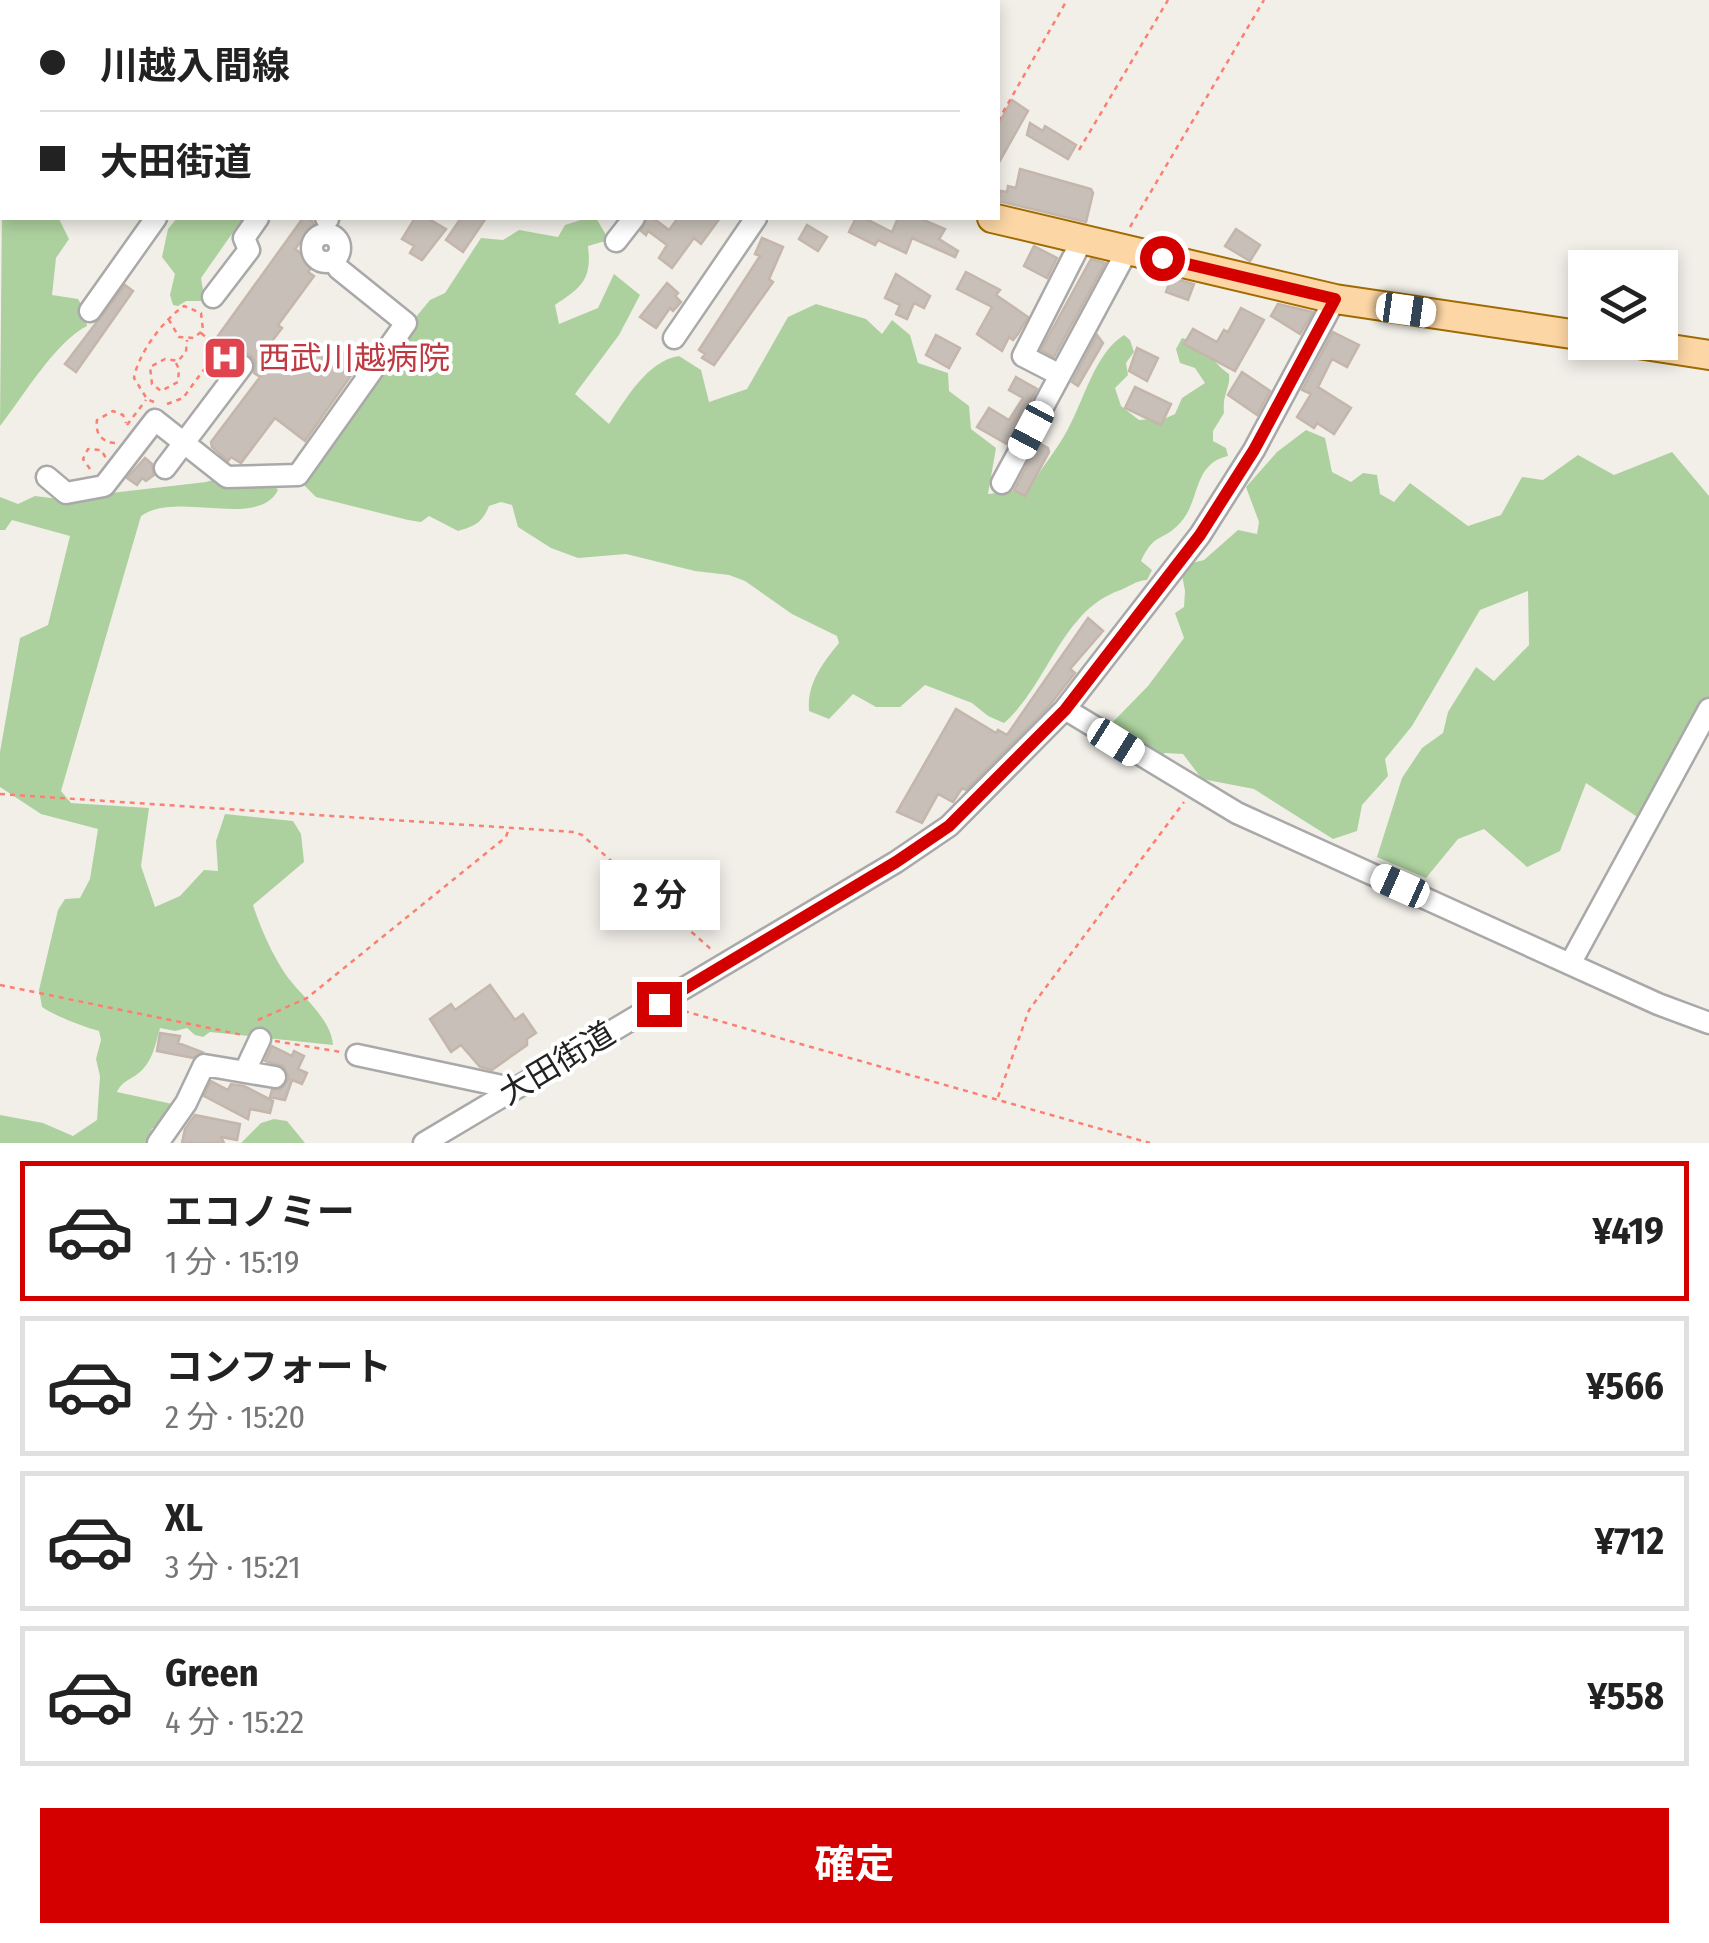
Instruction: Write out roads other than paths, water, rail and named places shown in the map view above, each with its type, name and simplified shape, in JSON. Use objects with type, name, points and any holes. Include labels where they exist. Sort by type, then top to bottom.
[{"type":"main road","points":[[1000,220],[1335,299],[1568,333]]},
{"type":"main road","points":[[1678,350],[1709,355]]},
{"type":"street","points":[[90,311],[155,220]]},
{"type":"street","points":[[212,297],[249,250],[244,238],[257,220]]},
{"type":"street","points":[[616,241],[632,220]]},
{"type":"street","points":[[674,338],[755,220]]},
{"type":"street","points":[[48,478],[66,493],[104,486],[155,420],[227,477],[298,475],[406,323],[339,269],[334,260],[318,260],[312,250],[314,240],[328,222]]},
{"type":"street","points":[[1060,376],[1023,356],[1082,240]]},
{"type":"street","points":[[1002,484],[1124,249]]},
{"type":"street","name":"大田街道","points":[[424,1143],[896,862],[949,826],[1065,710],[1200,535],[1254,450],[1335,299]]},
{"type":"street","points":[[165,468],[242,366]]},
{"type":"street","points":[[1570,964],[1709,709]]},
{"type":"street","points":[[1065,710],[1237,812],[1658,1004],[1709,1023]]},
{"type":"street","points":[[246,1071],[260,1039]]},
{"type":"street","points":[[358,1054],[502,1086],[509,1092]]},
{"type":"street","points":[[158,1143],[186,1103],[204,1065],[275,1077]]},
{"type":"place","name":"西武川越病院","points":[[225,358]]}]
